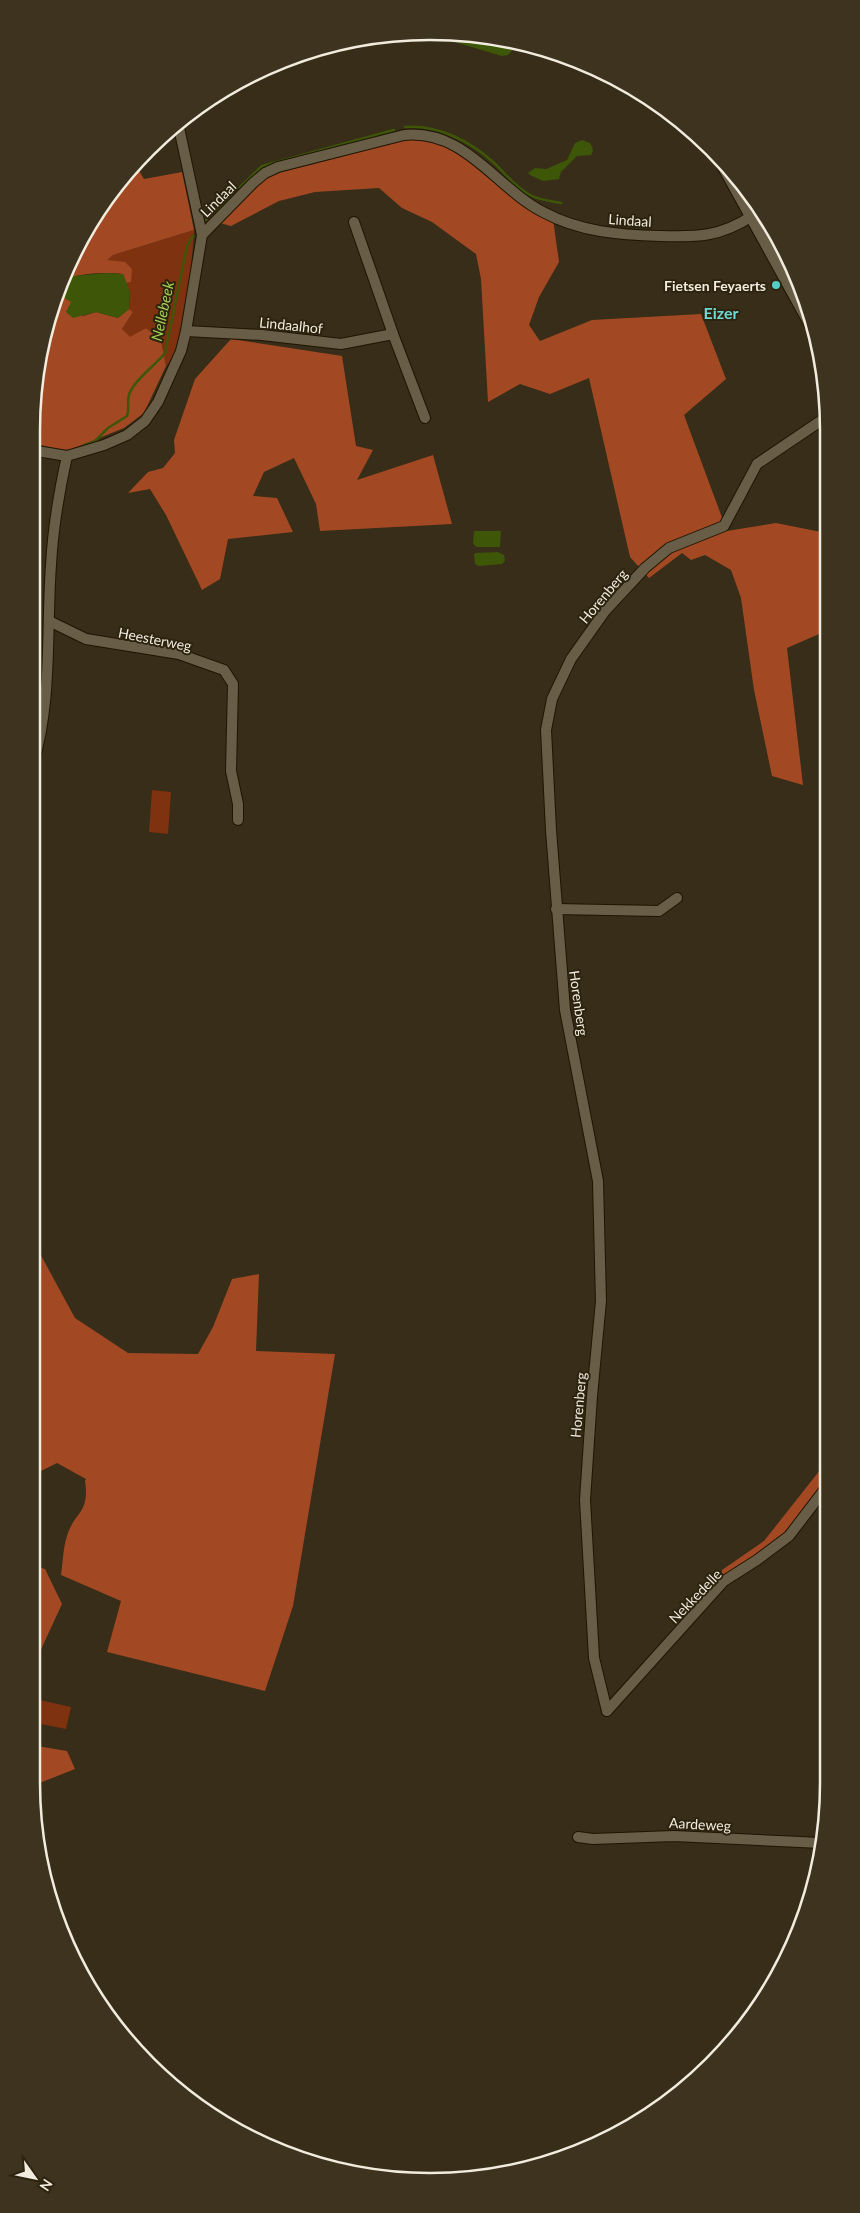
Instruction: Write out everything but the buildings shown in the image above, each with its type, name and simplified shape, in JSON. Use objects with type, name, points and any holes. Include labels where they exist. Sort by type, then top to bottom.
[{"type":"street","points":[[180,132],[202,235]]},
{"type":"street","name":"Lindaal","points":[[67,456],[104,445],[127,435],[145,421],[158,402],[169,380],[186,331],[202,235],[211,224],[265,173],[278,167],[404,135],[429,135],[471,154],[517,196],[542,212],[570,225],[626,235],[701,237],[726,230],[752,216]]},
{"type":"street","points":[[742,197],[796,298]]},
{"type":"street","points":[[354,222],[425,418]]},
{"type":"street","name":"Lindaalhof","points":[[186,331],[262,335],[341,344],[393,334]]},
{"type":"street","name":"Horenberg","points":[[607,1711],[594,1658],[585,1500],[601,1301],[598,1181],[565,1010],[556,909],[546,730],[552,699],[571,659],[605,611],[644,568],[669,548],[724,526],[757,464],[820,422]]},
{"type":"street","points":[[40,452],[67,456],[57,501],[51,566],[43,716],[40,730]]},
{"type":"street","name":"Heesterweg","points":[[49,622],[86,639],[179,654],[224,670],[234,684],[231,772],[238,804],[238,820]]},
{"type":"street","points":[[556,909],[659,911],[677,898]]},
{"type":"street","name":"Nekkedelle","points":[[607,1711],[724,1581],[757,1560],[789,1536],[820,1495]]},
{"type":"street","name":"Aardeweg","points":[[578,1837],[593,1839],[674,1836],[816,1843]]},
{"type":"shaded area","points":[[450,41],[481,43],[514,49],[508,55],[502,56]]},
{"type":"shaded area","points":[[423,135],[470,158],[553,219],[559,262],[539,297],[529,325],[540,341],[592,320],[701,314],[726,379],[684,415],[727,531],[776,523],[820,532],[820,634],[787,648],[803,785],[772,776],[754,690],[741,598],[731,570],[705,555],[691,560],[682,553],[649,578],[630,557],[589,378],[550,394],[520,384],[488,402],[481,279],[476,254],[432,222],[402,208],[379,188],[315,192],[279,201],[231,226],[216,222],[259,178]]},
{"type":"shaded area","points":[[582,140],[590,143],[593,149],[592,154],[577,156],[561,172],[559,179],[543,181],[528,173],[535,168],[546,169],[567,160],[575,143]]},
{"type":"shaded area","points":[[139,171],[144,179],[182,172],[194,230],[113,255],[107,260],[125,262],[132,269],[131,282],[126,283],[123,274],[86,274],[72,277],[92,235],[106,213]]},
{"type":"shaded area","points":[[194,230],[192,260],[183,323],[178,342],[166,366],[161,341],[146,328],[130,338],[122,329],[133,312],[129,309],[130,292],[126,283],[131,282],[106,260],[113,255]]},
{"type":"shaded area","points":[[107,273],[123,274],[130,292],[129,309],[118,318],[96,312],[73,318],[66,312],[71,302],[64,298],[73,276]]},
{"type":"shaded area","points":[[67,289],[71,302],[83,316],[96,312],[118,318],[129,309],[133,312],[122,329],[130,337],[146,328],[161,341],[166,366],[144,413],[124,428],[67,451],[40,445],[40,430],[43,379],[47,354],[53,329]]},
{"type":"shaded area","points":[[231,339],[342,356],[356,446],[373,450],[357,480],[433,455],[452,524],[320,531],[316,504],[294,458],[264,472],[253,496],[277,498],[293,532],[228,539],[220,579],[202,590],[166,515],[150,489],[128,493],[148,472],[163,468],[175,453],[174,440],[195,379]]},
{"type":"shaded area","points":[[474,531],[501,531],[500,547],[477,547],[473,544]]},
{"type":"shaded area","points":[[498,552],[504,555],[505,561],[502,564],[479,566],[475,564],[475,553]]},
{"type":"shaded area","points":[[152,790],[171,792],[168,834],[149,832]]},
{"type":"shaded area","points":[[40,1254],[75,1318],[128,1353],[198,1354],[213,1327],[232,1279],[259,1274],[256,1351],[335,1354],[293,1606],[265,1691],[107,1652],[121,1601],[61,1575],[67,1536],[85,1500],[86,1479],[57,1463],[40,1472]]},
{"type":"shaded area","points":[[820,1470],[820,1487],[786,1534],[722,1578],[722,1570],[764,1541]]},
{"type":"shaded area","points":[[40,1568],[45,1569],[62,1604],[40,1652]]},
{"type":"shaded area","points":[[40,1700],[71,1707],[66,1729],[40,1724]]},
{"type":"shaded area","points":[[40,1746],[67,1751],[75,1769],[40,1783]]},
{"type":"waterway","name":"Nellebeek","points":[[405,127],[429,128],[463,141],[484,154],[525,192],[537,198],[561,203]]},
{"type":"waterway","name":"Nellebeek","points":[[206,220],[262,166],[394,130]]},
{"type":"waterway","name":"Nellebeek","points":[[84,445],[94,442],[108,428],[127,416],[129,395],[133,387],[165,353],[187,246],[193,236]]},
{"type":"place","name":"Fietsen Feyaerts","points":[[776,285]]},
{"type":"district","name":"Eizer","points":[[721,312]]}]
